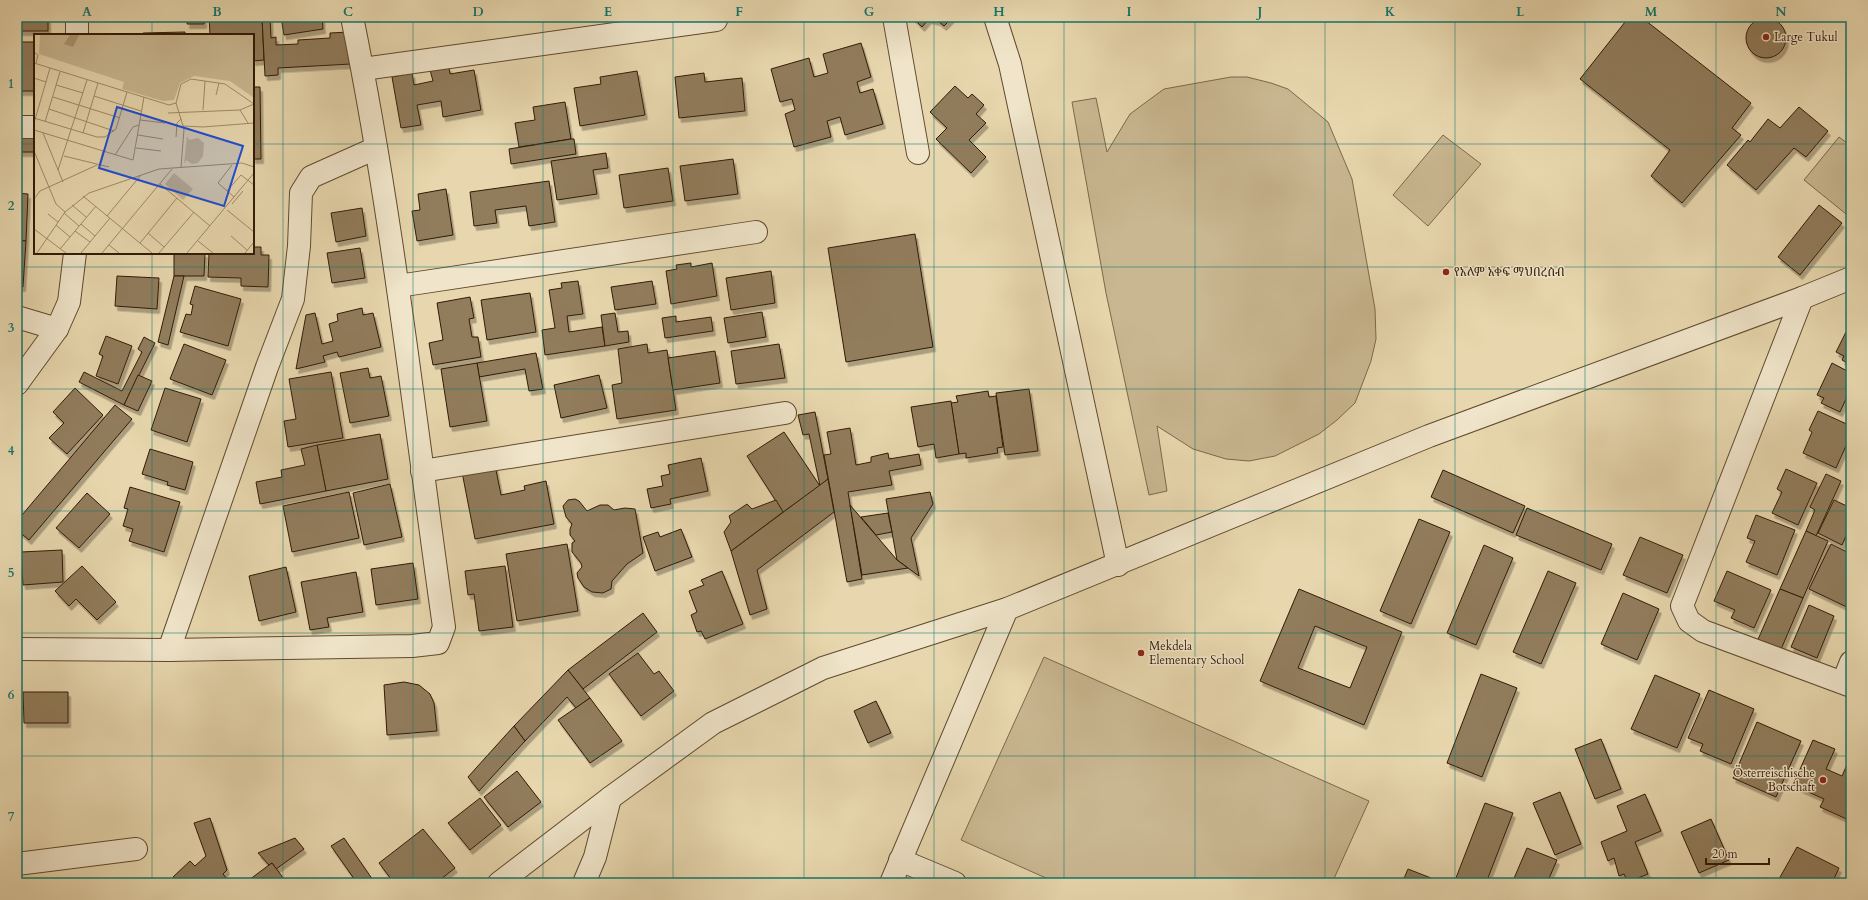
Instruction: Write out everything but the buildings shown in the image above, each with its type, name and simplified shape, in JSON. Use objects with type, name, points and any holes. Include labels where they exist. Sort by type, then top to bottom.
[{"type":"street","points":[[77,17],[77,34]]},
{"type":"street","points":[[17,650],[169,650],[412,646],[438,643],[444,626],[398,286],[363,69],[352,17]]},
{"type":"street","points":[[894,17],[918,153]]},
{"type":"street","points":[[995,17],[1010,64],[1118,565]]},
{"type":"street","points":[[363,69],[716,20]]},
{"type":"street","points":[[17,127],[34,127]]},
{"type":"street","points":[[169,650],[267,367],[293,299],[299,246],[301,193],[311,178],[376,148]]},
{"type":"street","points":[[398,286],[756,232]]},
{"type":"street","points":[[17,384],[57,328],[69,302],[75,254]]},
{"type":"street","points":[[499,883],[610,798],[713,723],[823,668],[1007,609],[1118,565],[1430,436],[1802,298],[1851,278]]},
{"type":"street","points":[[1802,298],[1682,606],[1689,622],[1703,631],[1847,684],[1851,662]]},
{"type":"street","points":[[17,317],[57,328]]},
{"type":"street","points":[[422,471],[785,413]]},
{"type":"street","points":[[891,883],[1007,609]]},
{"type":"street","points":[[584,883],[595,857],[610,798]]},
{"type":"street","points":[[17,864],[136,849]]},
{"type":"street","points":[[900,860],[955,883]]},
{"type":"shaded area","points":[[1231,77],[1247,77],[1288,89],[1328,122],[1352,179],[1375,309],[1376,339],[1371,361],[1355,403],[1319,434],[1275,456],[1249,461],[1226,459],[1193,449],[1157,426],[1167,491],[1149,495],[1106,293],[1072,102],[1096,98],[1107,152],[1130,114],[1164,89]]},
{"type":"shaded area","points":[[1443,135],[1481,164],[1428,226],[1393,195]]},
{"type":"shaded area","points":[[1839,137],[1851,146],[1851,218],[1804,180]]},
{"type":"shaded area","points":[[1044,657],[1369,801],[1332,883],[1057,883],[961,840]]},
{"type":"place","name":"Large Tukul","points":[[1766,37]]},
{"type":"place","name":"የአለም አቀፍ ማህበረስብ","points":[[1446,272]]},
{"type":"place","name":"Mekdela Elementary School","points":[[1141,653]]},
{"type":"place","name":"Österreischische Botschaft","points":[[1823,780]]}]
